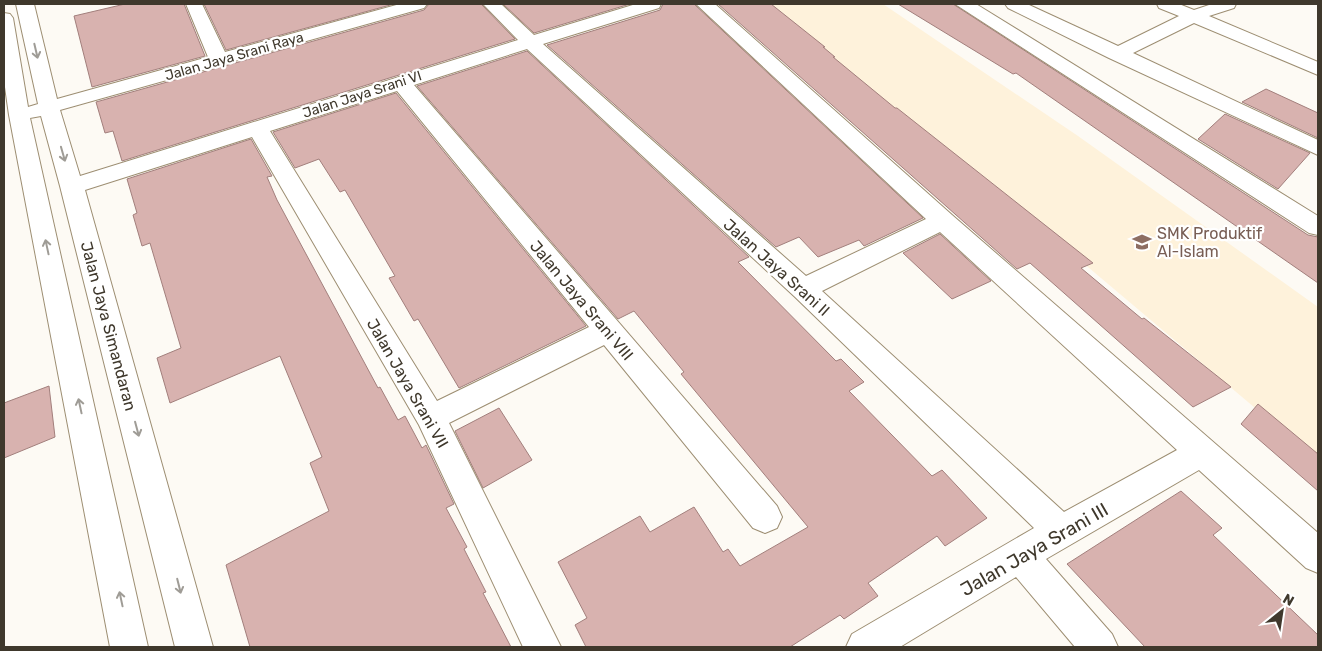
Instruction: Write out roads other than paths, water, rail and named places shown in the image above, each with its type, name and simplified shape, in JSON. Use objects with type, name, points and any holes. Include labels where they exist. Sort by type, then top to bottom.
[{"type":"street","name":"Jalan Jaya Simandaran","points":[[25,4],[49,108],[72,186],[194,647]]},
{"type":"street","points":[[194,4],[220,60]]},
{"type":"street","name":"Jalan Jaya Srani Raya","points":[[11,117],[418,4]]},
{"type":"street","name":"Jalan Jaya Srani II","points":[[491,4],[531,43],[803,289],[1062,532]]},
{"type":"street","name":"Jalan Jaya Srani VI","points":[[72,186],[653,4]]},
{"type":"street","points":[[705,4],[943,221],[1204,451],[1318,556]]},
{"type":"street","points":[[964,4],[1317,225]]},
{"type":"street","points":[[1014,4],[1116,54],[1318,148]]},
{"type":"street","points":[[1165,4],[1318,69]]},
{"type":"street","points":[[1116,54],[1193,16],[1228,4]]},
{"type":"street","points":[[4,18],[11,117],[129,647]]},
{"type":"street","name":"Jalan Jaya Srani VIII","points":[[400,82],[765,517]]},
{"type":"street","name":"Jalan Jaya Srani VII","points":[[257,128],[431,418],[542,647]]},
{"type":"street","points":[[803,289],[943,221]]},
{"type":"street","points":[[431,418],[607,330]]},
{"type":"street","name":"Jalan Jaya Srani III","points":[[865,647],[1020,555],[1204,451]]},
{"type":"street","points":[[1020,555],[1099,647]]},
{"type":"place","name":"SMK Produktif Al-Islam","points":[[1142,242]]}]
